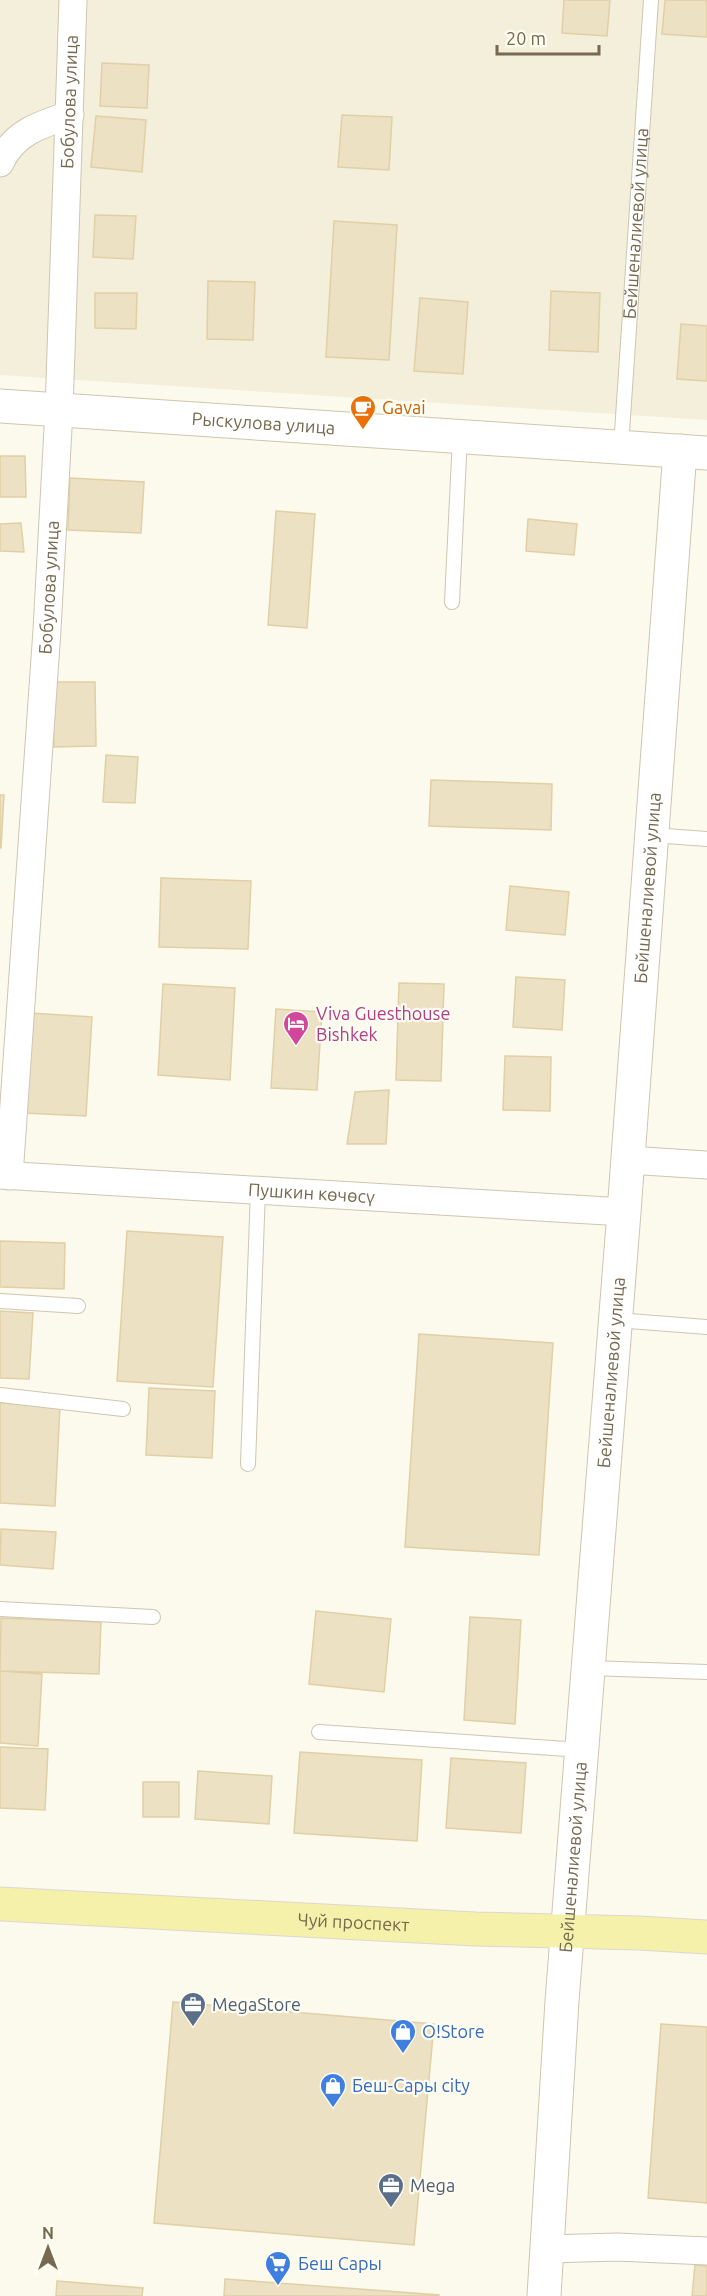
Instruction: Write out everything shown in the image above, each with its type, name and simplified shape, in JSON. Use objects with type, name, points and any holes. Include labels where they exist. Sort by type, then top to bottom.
[{"type":"main road","name":"Чуй проспект","points":[[0,1904],[568,1933],[639,1933],[707,1937]]},
{"type":"street","name":"Бобулова улица","points":[[4,1175],[47,630],[60,410],[74,0]]},
{"type":"street","points":[[0,163],[4,154],[30,128],[70,115]]},
{"type":"street","name":"Рыскулова улица","points":[[0,406],[693,452]]},
{"type":"street","name":"Бейшеналиевой улица","points":[[544,2296],[568,1933],[652,835],[693,452]]},
{"type":"street","points":[[628,1160],[707,1165]]},
{"type":"street","name":"Пушкин көчөсү","points":[[4,1175],[624,1212]]},
{"type":"street","points":[[547,2249],[618,2247],[707,2251]]},
{"type":"lane","name":"Бейшеналиевой улица","points":[[621,448],[651,0]]},
{"type":"lane","points":[[452,602],[460,437]]},
{"type":"lane","points":[[652,835],[707,839]]},
{"type":"lane","points":[[248,1464],[258,1190]]},
{"type":"lane","points":[[0,1301],[78,1306]]},
{"type":"lane","points":[[616,1320],[707,1327]]},
{"type":"lane","points":[[0,1395],[123,1409]]},
{"type":"lane","points":[[0,1609],[153,1617]]},
{"type":"lane","points":[[590,1668],[707,1672]]},
{"type":"lane","points":[[319,1732],[582,1750]]},
{"type":"shaded area","points":[[0,0],[707,0],[707,420],[0,375]]},
{"type":"building","points":[[564,0],[610,0],[607,36],[562,33]]},
{"type":"building","points":[[665,0],[707,0],[707,37],[662,34]]},
{"type":"building","points":[[102,63],[149,65],[147,108],[100,106]]},
{"type":"building","points":[[342,115],[392,117],[389,170],[338,167]]},
{"type":"building","points":[[96,116],[146,120],[142,172],[91,167]]},
{"type":"building","points":[[95,215],[136,216],[133,259],[93,257]]},
{"type":"building","points":[[334,221],[397,225],[389,360],[326,357]]},
{"type":"building","points":[[208,281],[255,282],[253,340],[207,339]]},
{"type":"building","points":[[551,291],[600,293],[598,352],[549,350]]},
{"type":"building","points":[[95,293],[137,293],[136,329],[95,328]]},
{"type":"building","points":[[420,298],[468,302],[463,374],[414,371]]},
{"type":"building","points":[[681,324],[707,326],[707,381],[677,379]]},
{"type":"building","points":[[0,456],[25,456],[26,497],[0,497]]},
{"type":"building","points":[[70,478],[144,482],[141,533],[68,530]]},
{"type":"building","points":[[276,511],[315,514],[307,628],[268,625]]},
{"type":"building","points":[[528,519],[577,524],[574,555],[526,551]]},
{"type":"building","points":[[21,523],[24,552],[0,551],[0,524]]},
{"type":"building","points":[[52,682],[95,682],[96,746],[54,747]]},
{"type":"building","points":[[106,755],[138,757],[135,803],[103,802]]},
{"type":"building","points":[[431,780],[552,784],[551,830],[429,826]]},
{"type":"building","points":[[0,795],[4,795],[1,848],[0,848]]},
{"type":"building","points":[[161,878],[251,881],[248,949],[159,947]]},
{"type":"building","points":[[510,886],[569,892],[565,935],[506,930]]},
{"type":"building","points":[[516,977],[565,980],[562,1030],[513,1027]]},
{"type":"building","points":[[399,983],[444,984],[441,1081],[396,1080]]},
{"type":"building","points":[[163,984],[235,988],[230,1080],[158,1075]]},
{"type":"building","points":[[276,1009],[322,1012],[317,1090],[271,1088]]},
{"type":"building","points":[[30,1013],[92,1017],[86,1116],[24,1113]]},
{"type":"building","points":[[505,1056],[551,1057],[550,1111],[503,1110]]},
{"type":"building","points":[[389,1090],[386,1144],[347,1144],[355,1092]]},
{"type":"building","points":[[127,1231],[223,1237],[213,1387],[117,1381]]},
{"type":"building","points":[[0,1241],[65,1243],[64,1289],[0,1287]]},
{"type":"building","points":[[0,1311],[33,1313],[29,1379],[0,1378]]},
{"type":"building","points":[[419,1334],[553,1343],[539,1555],[405,1547]]},
{"type":"building","points":[[149,1388],[215,1391],[212,1458],[146,1455]]},
{"type":"building","points":[[0,1403],[60,1406],[55,1506],[0,1503]]},
{"type":"building","points":[[1,1529],[56,1532],[53,1569],[0,1565]]},
{"type":"building","points":[[316,1611],[391,1619],[384,1692],[309,1684]]},
{"type":"building","points":[[470,1617],[521,1620],[515,1724],[464,1720]]},
{"type":"building","points":[[1,1618],[101,1622],[99,1674],[0,1671]]},
{"type":"building","points":[[0,1671],[42,1674],[38,1746],[0,1743]]},
{"type":"building","points":[[0,1747],[48,1749],[45,1810],[0,1808]]},
{"type":"building","points":[[300,1752],[422,1760],[417,1841],[294,1833]]},
{"type":"building","points":[[451,1758],[526,1763],[521,1833],[446,1828]]},
{"type":"building","points":[[198,1771],[272,1776],[269,1824],[195,1819]]},
{"type":"building","points":[[143,1782],[179,1782],[179,1817],[143,1817]]},
{"type":"building","points":[[173,2002],[434,2024],[414,2245],[154,2223]]},
{"type":"building","points":[[661,2024],[707,2027],[707,2203],[648,2198]]},
{"type":"building","points":[[695,2265],[707,2266],[707,2296],[692,2296]]},
{"type":"building","name":"Беш Сары","points":[[225,2279],[439,2295],[224,2296]]},
{"type":"building","points":[[57,2281],[143,2288],[142,2296],[56,2296]]},
{"type":"place","name":"Gavai","points":[[363,431]]},
{"type":"place","name":"Viva Guesthouse Bishkek","points":[[296,1047]]},
{"type":"place","name":"MegaStore","points":[[193,2028]]},
{"type":"place","name":"O!Store","points":[[403,2055]]},
{"type":"place","name":"Беш-Сары city","points":[[333,2109]]},
{"type":"place","name":"Mega","points":[[391,2209]]},
{"type":"place","name":"Беш Сары","points":[[278,2287]]}]
